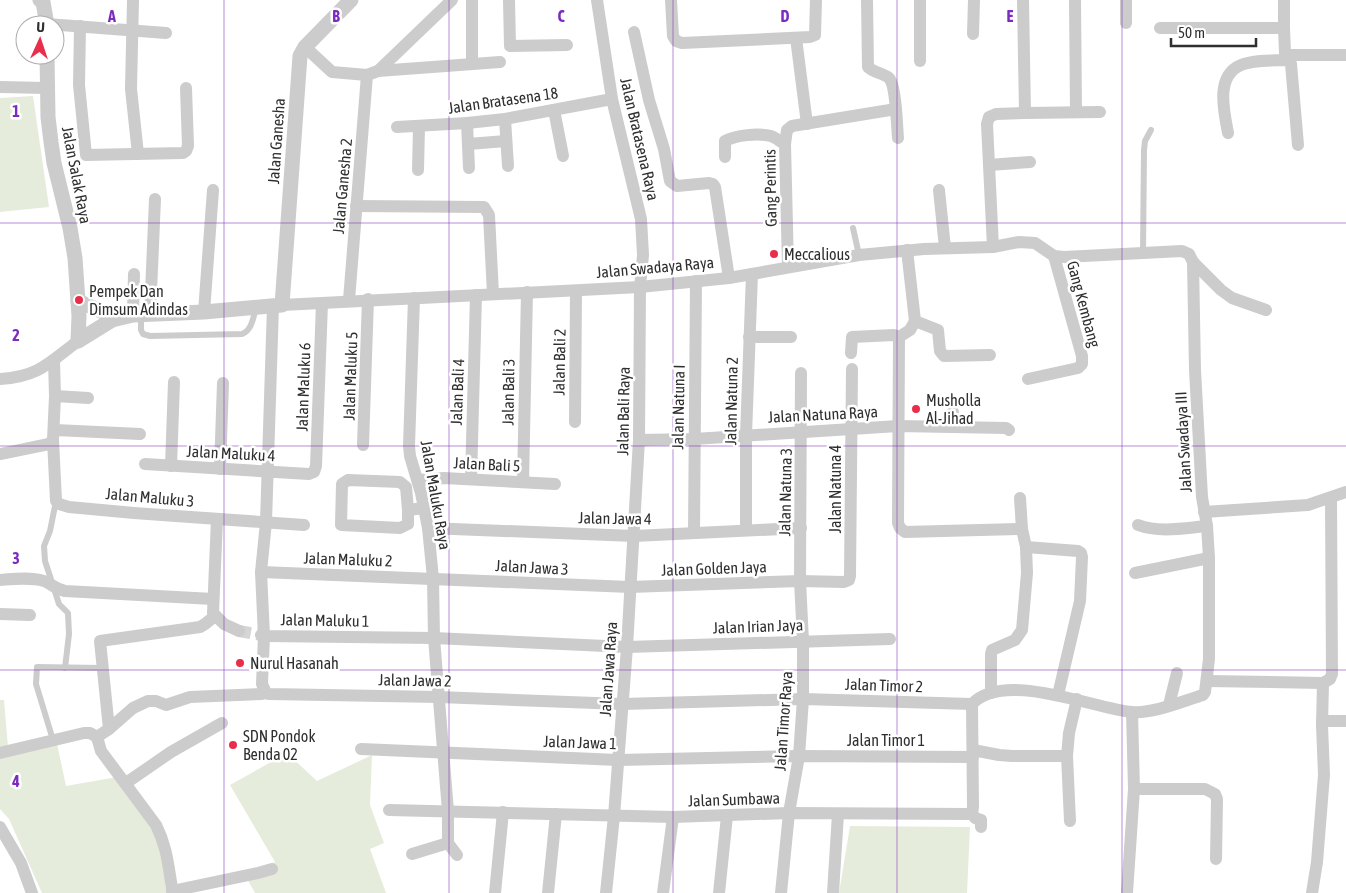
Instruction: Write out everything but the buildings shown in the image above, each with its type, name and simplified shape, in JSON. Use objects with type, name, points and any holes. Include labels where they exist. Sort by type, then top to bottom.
[{"type":"street","points":[[133,0],[131,89],[138,154]]},
{"type":"street","points":[[351,0],[305,47],[332,72],[373,73],[500,62]]},
{"type":"street","points":[[373,73],[452,0]]},
{"type":"street","points":[[472,0],[472,63]]},
{"type":"street","points":[[509,0],[510,46],[567,45]]},
{"type":"street","name":"Jalan Bratasena Raya","points":[[597,0],[612,99],[641,219],[643,254],[640,287]]},
{"type":"street","points":[[671,0],[673,36],[676,41],[682,43],[810,37],[815,35],[816,0]]},
{"type":"street","points":[[868,0],[868,67],[872,71],[888,77],[891,81],[896,109],[898,138]]},
{"type":"street","points":[[920,0],[920,61]]},
{"type":"street","points":[[973,34],[974,0]]},
{"type":"street","points":[[1023,0],[1025,113]]},
{"type":"street","points":[[1075,0],[1076,112]]},
{"type":"street","points":[[1126,0],[1126,23]]},
{"type":"street","points":[[1284,0],[1284,28],[1287,57],[1291,64],[1298,144]]},
{"type":"street","points":[[42,1],[45,15]]},
{"type":"street","points":[[65,25],[166,33]]},
{"type":"street","points":[[80,26],[78,85],[86,154],[90,156],[183,153],[188,146],[186,88]]},
{"type":"street","points":[[1160,28],[1284,28]]},
{"type":"street","points":[[634,32],[649,100],[664,149],[670,181],[677,186],[708,183],[715,186],[729,278]]},
{"type":"street","points":[[796,38],[807,124]]},
{"type":"street","name":"Jalan Ganesha","points":[[278,305],[300,56],[305,47]]},
{"type":"street","points":[[1228,133],[1223,99],[1225,83],[1233,70],[1247,63],[1287,57],[1346,55]]},
{"type":"street","name":"Jalan Salak Raya","points":[[47,65],[51,142],[54,163],[70,228],[80,325],[78,341]]},
{"type":"street","name":"Jalan Ganesha 2","points":[[349,300],[356,206],[373,73]]},
{"type":"street","points":[[0,87],[47,88]]},
{"type":"street","name":"Jalan Bratasena 18","points":[[398,127],[505,119],[612,99]]},
{"type":"street","name":"Gang Perintis","points":[[788,267],[785,144],[787,130],[792,126],[896,109]]},
{"type":"street","points":[[554,110],[563,156]]},
{"type":"street","points":[[993,247],[987,124],[989,117],[996,114],[1100,112]]},
{"type":"street","points":[[505,119],[508,166]]},
{"type":"street","points":[[467,123],[469,168]]},
{"type":"street","points":[[418,170],[419,126]]},
{"type":"street","points":[[725,157],[725,142],[736,138],[764,135],[771,136],[785,144]]},
{"type":"street","points":[[468,144],[506,142]]},
{"type":"street","points":[[989,165],[1030,162]]},
{"type":"street","points":[[204,312],[213,190]]},
{"type":"street","points":[[939,190],[945,248]]},
{"type":"street","points":[[141,315],[154,199]]},
{"type":"street","points":[[356,206],[484,207],[489,215],[493,294]]},
{"type":"street","name":"Jalan Swadaya Raya","points":[[78,341],[112,320],[141,315],[204,312],[349,300],[369,304],[414,298],[476,301],[493,294],[526,297],[576,297],[640,287],[729,278],[859,255],[907,250],[993,247],[1018,242],[1035,243],[1054,256]]},
{"type":"street","points":[[899,337],[910,330],[914,321],[907,250]]},
{"type":"street","points":[[1054,256],[1182,252],[1189,254],[1192,260],[1221,290],[1232,298],[1266,310]]},
{"type":"street","name":"Gang Kembang","points":[[1028,379],[1078,368],[1082,364],[1082,356],[1054,256]]},
{"type":"street","name":"Jalan Swadaya III","points":[[1192,260],[1195,370],[1204,512],[1308,505],[1346,492]]},
{"type":"street","points":[[134,274],[141,315]]},
{"type":"street","name":"Jalan Natuna 2","points":[[746,530],[746,435],[752,274]]},
{"type":"street","name":"Jalan Natuna I","points":[[694,533],[696,281]]},
{"type":"street","name":"Jalan Bali Raya","points":[[634,536],[639,440],[640,287]]},
{"type":"street","name":"Jalan Bali 3","points":[[523,482],[526,297]]},
{"type":"street","name":"Jalan Bali 2","points":[[575,422],[576,297]]},
{"type":"street","name":"Jalan Maluku Raya","points":[[414,298],[409,446],[428,528],[433,578],[434,638]]},
{"type":"street","points":[[78,301],[103,312],[112,320]]},
{"type":"street","name":"Jalan Bali 4","points":[[471,479],[476,301]]},
{"type":"street","name":"Jalan Maluku 6","points":[[314,472],[316,466],[322,303]]},
{"type":"street","name":"Jalan Maluku 5","points":[[363,445],[369,304]]},
{"type":"street","name":"Jalan Maluku 1","points":[[278,305],[266,472],[266,522],[262,572],[262,635],[434,638],[627,647]]},
{"type":"street","points":[[914,321],[938,330],[940,352],[944,356],[990,355]]},
{"type":"street","points":[[851,353],[851,338],[853,336],[894,335],[899,337]]},
{"type":"street","points":[[749,337],[791,337]]},
{"type":"street","points":[[899,337],[898,523],[900,528],[905,532],[1022,528]]},
{"type":"street","points":[[0,379],[35,373],[54,361],[78,341]]},
{"type":"street","points":[[54,361],[56,501]]},
{"type":"street","name":"Jalan Natuna 4","points":[[849,580],[852,369]]},
{"type":"street","name":"Jalan Natuna 3","points":[[800,581],[801,373]]},
{"type":"street","points":[[171,466],[174,382]]},
{"type":"street","points":[[220,469],[223,383]]},
{"type":"street","points":[[55,396],[88,398]]},
{"type":"street","points":[[952,427],[953,412]]},
{"type":"street","name":"Jalan Natuna Raya","points":[[639,440],[694,439],[898,426],[1006,428],[1009,430]]},
{"type":"street","points":[[54,435],[140,434]]},
{"type":"street","points":[[0,454],[49,444],[54,435]]},
{"type":"street","name":"Jalan Maluku 4","points":[[145,464],[266,472],[309,474],[314,472]]},
{"type":"street","name":"Jalan Bali 5","points":[[418,480],[444,478],[555,484]]},
{"type":"street","points":[[348,480],[400,482],[406,487],[408,510],[408,524],[400,528],[341,525],[342,484],[348,480]]},
{"type":"street","points":[[991,693],[992,650],[1015,640],[1022,630],[1027,573],[1020,498]]},
{"type":"street","points":[[1207,681],[1323,683],[1330,679],[1332,674],[1331,498]]},
{"type":"street","name":"Jalan Maluku 3","points":[[56,501],[69,507],[134,514],[304,525]]},
{"type":"street","points":[[408,510],[424,508]]},
{"type":"street","points":[[981,827],[982,820],[975,818],[972,813],[973,753],[968,703],[978,697],[991,693],[1018,690],[1058,695],[1132,712],[1146,711],[1169,705],[1205,692],[1209,659],[1209,558],[1204,512]]},
{"type":"street","points":[[217,519],[212,608],[215,616],[224,624],[239,631]]},
{"type":"street","points":[[1138,525],[1146,528],[1182,529],[1207,526]]},
{"type":"street","name":"Jalan Jawa 4","points":[[428,528],[634,536],[801,528]]},
{"type":"street","name":"Jalan Jawa Raya","points":[[606,893],[618,760],[626,704],[627,647],[634,536]]},
{"type":"street","points":[[1026,547],[1078,551],[1082,557],[1080,601],[1058,695]]},
{"type":"street","points":[[1135,573],[1209,558]]},
{"type":"street","name":"Jalan Maluku 2","points":[[262,572],[433,578]]},
{"type":"street","name":"Jalan Jawa 3","points":[[433,578],[630,588]]},
{"type":"street","points":[[0,580],[35,580],[46,582],[56,589],[74,592],[212,599]]},
{"type":"street","name":"Jalan Golden Jaya","points":[[630,588],[800,581],[844,582],[849,580]]},
{"type":"street","name":"Jalan Timor Raya","points":[[781,893],[789,813],[799,756],[804,699],[804,641],[800,581]]},
{"type":"street","points":[[0,614],[30,615]]},
{"type":"street","points":[[109,729],[100,641],[200,626],[215,616]]},
{"type":"street","points":[[262,635],[262,684],[266,692]]},
{"type":"street","points":[[434,638],[448,811],[448,843],[457,855]]},
{"type":"street","name":"Jalan Irian Jaya","points":[[627,647],[890,638]]},
{"type":"street","points":[[1169,705],[1178,673]]},
{"type":"street","points":[[1312,893],[1317,862],[1324,775],[1323,683]]},
{"type":"street","name":"Jalan Jawa 2","points":[[97,737],[133,708],[148,701],[156,701],[166,705],[190,697],[262,694],[266,692],[269,694],[439,697],[626,704],[804,699]]},
{"type":"street","name":"Jalan Timor 2","points":[[804,699],[968,703]]},
{"type":"street","points":[[1070,821],[1067,756],[1069,733],[1077,699]]},
{"type":"street","points":[[1127,893],[1134,789],[1132,712]]},
{"type":"street","points":[[1322,721],[1346,721]]},
{"type":"street","points":[[126,783],[171,752],[222,723]]},
{"type":"street","points":[[0,753],[84,733],[90,733],[97,737],[101,751],[156,825],[162,837],[166,848],[173,892],[272,869]]},
{"type":"street","name":"Jalan Jawa 1","points":[[360,749],[618,760],[799,756]]},
{"type":"street","name":"Jalan Timor 1","points":[[799,756],[973,753],[1005,756],[1067,756]]},
{"type":"street","points":[[1134,789],[1205,789],[1215,794],[1217,799],[1216,858]]},
{"type":"street","name":"Jalan Sumbawa","points":[[389,810],[674,817],[789,813],[972,813]]},
{"type":"street","points":[[495,893],[503,812]]},
{"type":"street","points":[[548,893],[556,814]]},
{"type":"street","points":[[833,893],[838,814]]},
{"type":"street","points":[[718,893],[727,816]]},
{"type":"street","points":[[663,893],[674,817]]},
{"type":"street","points":[[0,828],[21,863],[32,893]]},
{"type":"street","points":[[412,854],[448,843]]},
{"type":"lane","points":[[1143,253],[1144,150],[1145,141],[1151,130]]},
{"type":"lane","points":[[853,228],[859,255]]},
{"type":"lane","points":[[141,315],[141,330],[143,334],[150,336],[242,334],[250,328],[256,307]]},
{"type":"lane","points":[[56,501],[50,531],[44,546],[45,561],[59,604],[68,613],[69,634],[65,668]]},
{"type":"lane","points":[[53,740],[36,684],[37,667],[102,668]]},
{"type":"green space","points":[[33,96],[49,207],[0,212],[0,98]]},
{"type":"green space","points":[[0,700],[4,700],[8,747],[56,739],[66,786],[117,777],[164,836],[171,893],[42,893],[9,819],[0,809]]},
{"type":"green space","points":[[287,753],[317,781],[372,755],[370,805],[384,843],[370,849],[386,893],[255,893],[245,875],[275,862],[230,785]]},
{"type":"green space","points":[[850,826],[970,827],[967,893],[839,893]]},
{"type":"tunnel","points":[[239,631],[261,635]]},
{"type":"place","name":"Meccalious","points":[[774,254]]},
{"type":"place","name":"Pempek Dan Dimsum Adindas","points":[[79,300]]},
{"type":"place","name":"Musholla Al-Jihad","points":[[916,409]]},
{"type":"place","name":"Nurul Hasanah","points":[[240,663]]},
{"type":"place","name":"SDN Pondok Benda 02","points":[[233,745]]}]
